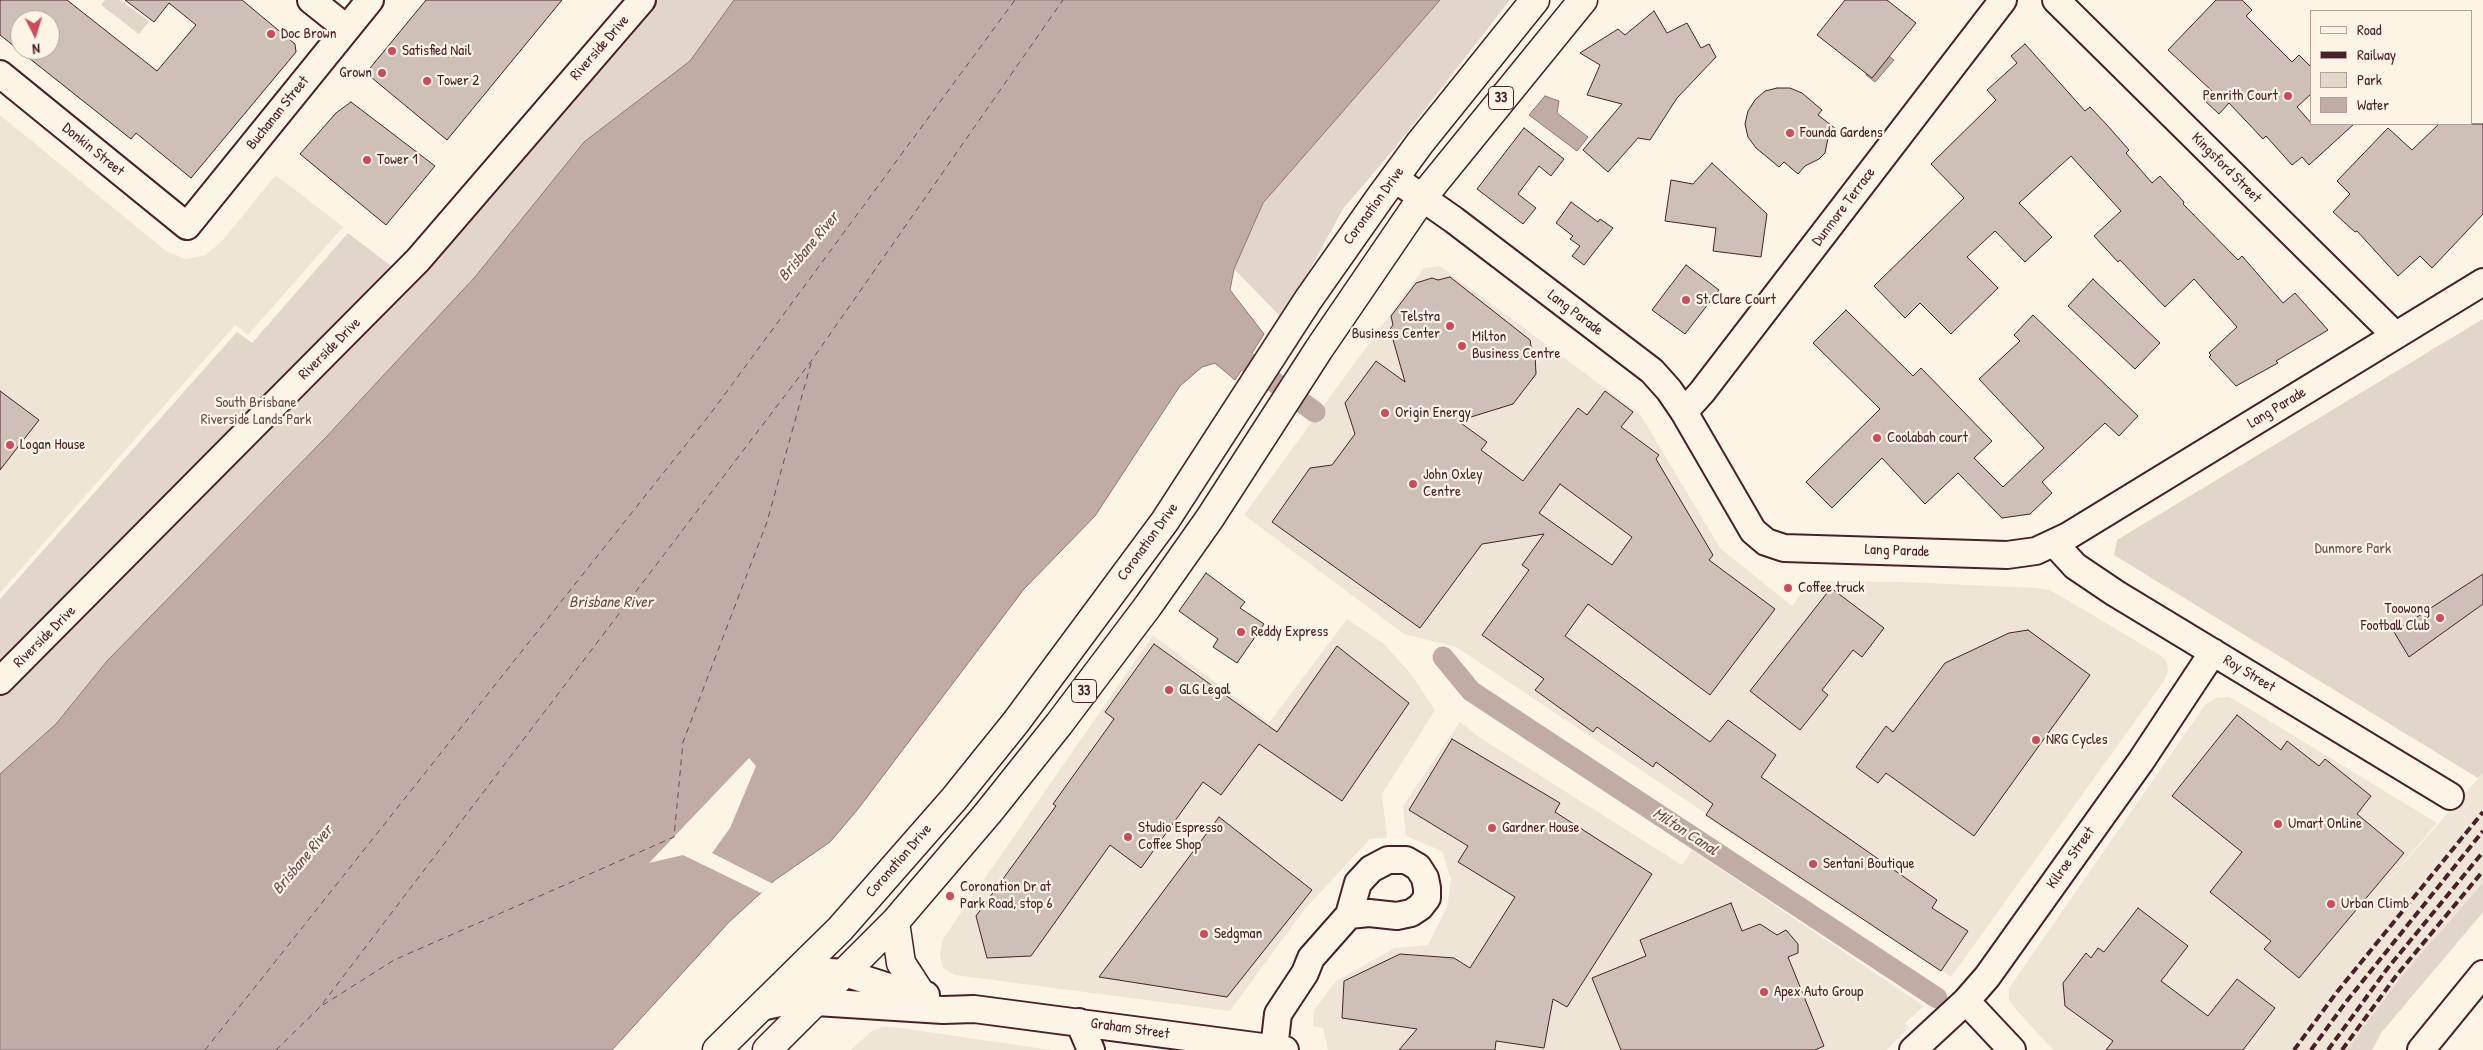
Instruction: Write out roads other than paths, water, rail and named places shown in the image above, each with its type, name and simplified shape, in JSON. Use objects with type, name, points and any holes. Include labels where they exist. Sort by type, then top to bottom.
[{"type":"highway","name":"Coronation Drive","points":[[717,1050],[840,929],[954,799],[1016,722],[1165,521],[1346,245],[1394,178],[1420,143],[1536,0]]},
{"type":"highway","name":"33","points":[[767,1050],[895,922],[988,813],[1060,724],[1180,561],[1303,372],[1422,198],[1583,0]]},
{"type":"highway","points":[[895,922],[901,963],[921,994]]},
{"type":"street","points":[[311,0],[346,28]]},
{"type":"street","name":"Buchanan Street","points":[[187,226],[370,0]]},
{"type":"street","name":"Riverside Drive","points":[[0,682],[418,260],[642,0]]},
{"type":"street","name":"Dunmore Terrace","points":[[1684,412],[1702,392],[2003,0]]},
{"type":"street","name":"Kingsford Street","points":[[2056,0],[2395,336]]},
{"type":"street","name":"Donkin Street","points":[[0,74],[187,226]]},
{"type":"street","name":"Lang Parade","points":[[1394,178],[1652,371],[1670,390],[1684,412],[1753,531],[1774,546],[1784,548],[2007,555],[2036,551],[2054,543],[2483,282]]},
{"type":"street","name":"Roy Street","points":[[2054,543],[2075,566],[2085,573],[2450,796]]},
{"type":"street","name":"Kilroe Street","points":[[1913,1050],[1966,1001],[1987,977],[2141,761],[2213,652]]},
{"type":"street","points":[[1280,1049],[1278,1014],[1305,973],[1311,958],[1349,915]]},
{"type":"street","name":"Graham Street","points":[[760,1007],[784,1002],[811,978],[830,972],[845,974],[882,986],[956,1001],[974,1009]]},
{"type":"street","points":[[2421,1050],[2483,974]]},
{"type":"street","points":[[1966,1001],[2012,1050]]},
{"type":"street","name":"Graham Street","points":[[816,1002],[943,1010],[974,1009],[1280,1049]]},
{"type":"street","points":[[1078,1022],[1092,1050]]},
{"type":"water","name":"Brisbane River","points":[[734,0],[1440,0],[1263,203],[1234,269],[1230,290],[1264,334],[1235,380],[1215,363],[1202,367],[1180,386],[1095,516],[1024,589],[858,809],[830,842],[775,880],[729,922],[612,1050],[0,1050],[0,774],[56,724],[107,661],[325,438],[475,277],[584,142],[690,61]]},
{"type":"water","points":[[1883,52],[1894,60],[1875,82],[1866,75]]},
{"type":"water","points":[[1545,96],[1559,101],[1557,113],[1588,137],[1577,151],[1529,115]]},
{"type":"waterway","name":"Milton Canal","points":[[1247,362],[1315,412]]},
{"type":"waterway","name":"Milton Canal","points":[[1443,657],[1471,691],[1937,998]]},
{"type":"railway","points":[[2294,1050],[2337,992],[2483,812]]},
{"type":"railway","points":[[2311,1050],[2346,1002],[2483,831]]},
{"type":"railway","points":[[2328,1050],[2387,969],[2483,852]]},
{"type":"railway","points":[[2342,1050],[2396,976],[2483,871]]},
{"type":"place","name":"Doc Brown","points":[[271,34]]},
{"type":"place","name":"Satisfied Nail","points":[[392,51]]},
{"type":"place","name":"Grown","points":[[382,73]]},
{"type":"place","name":"Tower 2","points":[[427,81]]},
{"type":"place","name":"Penrith Court","points":[[2288,96]]},
{"type":"place","name":"Founda Gardens","points":[[1790,133]]},
{"type":"place","name":"Tower 1","points":[[367,160]]},
{"type":"place","name":"St Clare Court","points":[[1686,300]]},
{"type":"place","name":"Telstra Business Center","points":[[1450,326]]},
{"type":"place","name":"Milton Business Centre","points":[[1462,346]]},
{"type":"place","name":"Origin Energy","points":[[1385,413]]},
{"type":"place","name":"Coolabah court","points":[[1877,438]]},
{"type":"place","name":"Logan House","points":[[10,445]]},
{"type":"place","name":"John Oxley Centre","points":[[1413,484]]},
{"type":"place","name":"Coffee truck","points":[[1788,588]]},
{"type":"place","name":"Toowong Football Club","points":[[2440,618]]},
{"type":"place","name":"Reddy Express","points":[[1241,632]]},
{"type":"place","name":"GLG Legal","points":[[1169,690]]},
{"type":"place","name":"NRG Cycles","points":[[2036,740]]},
{"type":"place","name":"Umart Online","points":[[2278,824]]},
{"type":"place","name":"Gardner House","points":[[1492,828]]},
{"type":"place","name":"Studio Espresso Coffee Shop","points":[[1128,837]]},
{"type":"place","name":"Sentani Boutique","points":[[1813,864]]},
{"type":"place","name":"Coronation Dr at Park Road, stop 6","points":[[950,896]]},
{"type":"place","name":"Urban Climb","points":[[2331,904]]},
{"type":"place","name":"Sedgman","points":[[1204,934]]},
{"type":"place","name":"Apex Auto Group","points":[[1764,992]]},
{"type":"park label","name":"South Brisbane Riverside Lands Park","points":[[256,412]]},
{"type":"park label","name":"Dunmore Park","points":[[2353,549]]}]
